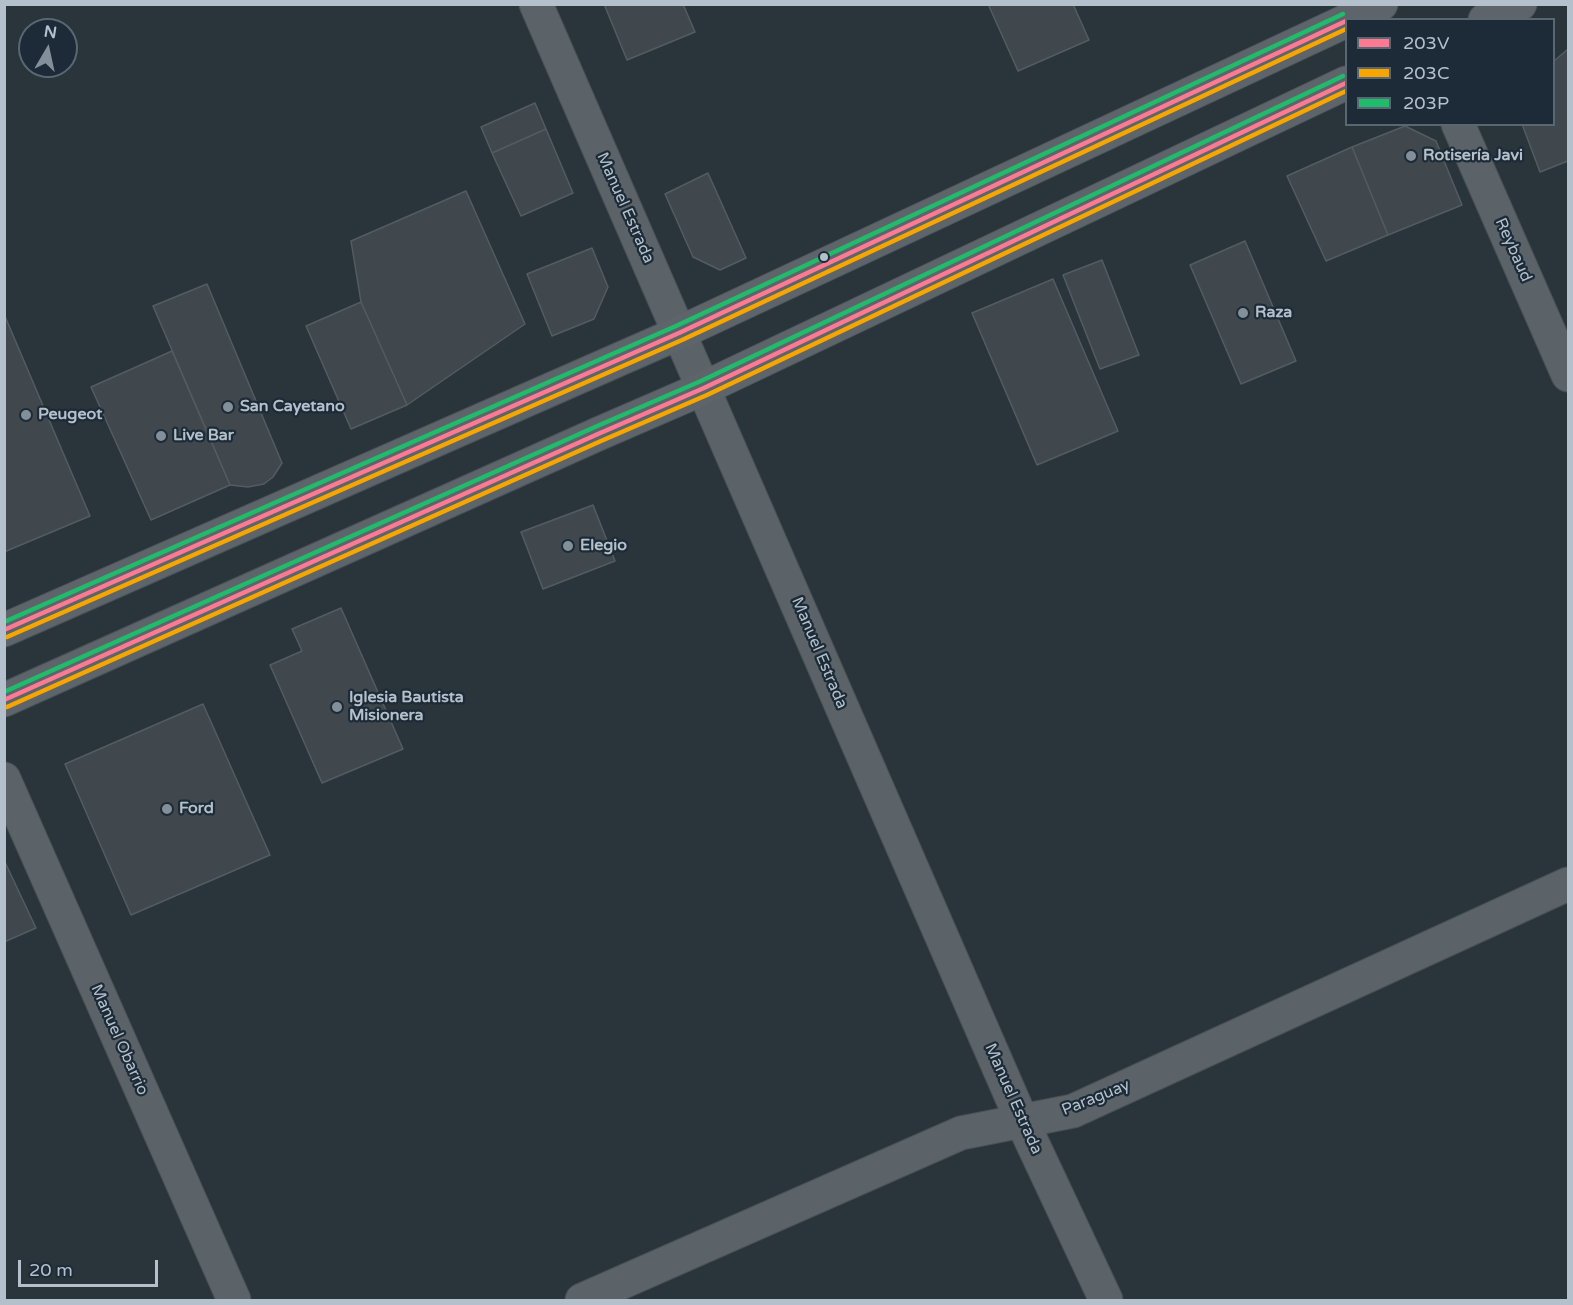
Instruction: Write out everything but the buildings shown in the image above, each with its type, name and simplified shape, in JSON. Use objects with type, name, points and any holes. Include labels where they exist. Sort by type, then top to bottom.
[{"type":"main road","points":[[1352,18],[1381,4]]},
{"type":"main road","points":[[1489,18],[1520,4]]},
{"type":"main road","points":[[4,630],[679,333],[1345,21]]},
{"type":"main road","points":[[4,700],[576,443],[704,388],[1345,84]]},
{"type":"street","name":"Manuel Estrada","points":[[536,4],[1022,1121],[1106,1300]]},
{"type":"street","name":"Reybaud","points":[[1459,126],[1569,375]]},
{"type":"street","name":"Manuel Obarrio","points":[[4,779],[234,1300]]},
{"type":"street","name":"Paraguay","points":[[582,1300],[961,1133],[1073,1111],[1569,884]]},
{"type":"transit line","name":"203P","points":[[4,622],[676,326],[1343,14]]},
{"type":"transit line","name":"203V","points":[[4,630],[679,333],[1345,21]]},
{"type":"transit line","name":"203C","points":[[7,637],[682,340],[1345,29]]},
{"type":"transit line","name":"203P","points":[[4,692],[701,381],[1343,76]]},
{"type":"transit line","name":"203V","points":[[4,700],[704,388],[1345,83]]},
{"type":"transit line","name":"203C","points":[[7,707],[707,395],[1345,91]]},
{"type":"place","name":"Rotisería Javi","points":[[1411,156]]},
{"type":"place","name":"Raza","points":[[1243,313]]},
{"type":"place","name":"San Cayetano","points":[[228,407]]},
{"type":"place","name":"Peugeot","points":[[26,415]]},
{"type":"place","name":"Live Bar","points":[[161,436]]},
{"type":"place","name":"Elegio","points":[[568,546]]},
{"type":"place","name":"Iglesia Bautista Misionera","points":[[337,707]]},
{"type":"place","name":"Ford","points":[[167,809]]}]
